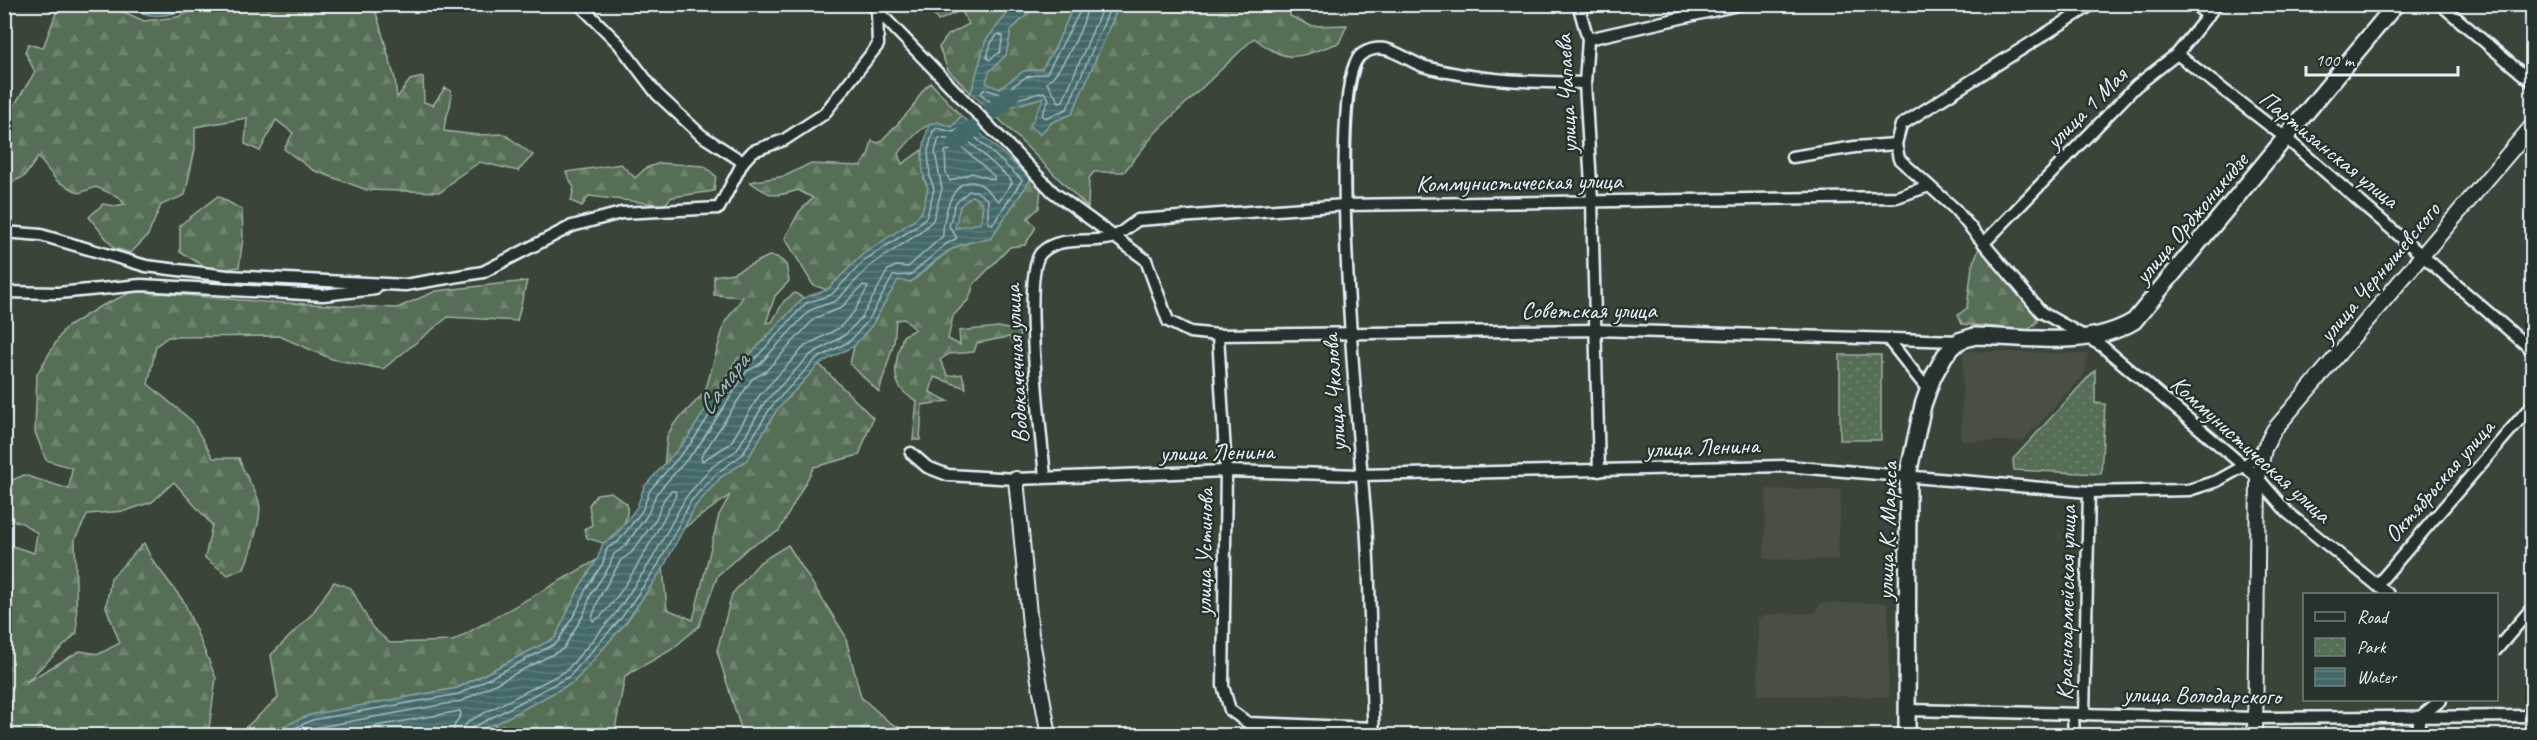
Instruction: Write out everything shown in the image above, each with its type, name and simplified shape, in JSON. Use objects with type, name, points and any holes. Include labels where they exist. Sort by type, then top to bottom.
[{"type":"main road","name":"улица Орджоникидзе","points":[[1959,341],[1975,336],[2084,338],[2120,329],[2134,321],[2287,139],[2396,4]]},
{"type":"main road","name":"улица К. Маркса","points":[[1907,735],[1908,475],[1928,390],[1945,355],[1959,341]]},
{"type":"street","points":[[579,4],[619,44],[657,94],[701,135],[743,162]]},
{"type":"street","name":"улица Чапаева","points":[[1578,4],[1588,39],[1585,83],[1592,202],[1599,471]]},
{"type":"street","points":[[1588,39],[1742,4]]},
{"type":"street","points":[[1792,157],[1855,147],[1896,144],[1900,125],[2093,4]]},
{"type":"street","points":[[2194,4],[2208,16]]},
{"type":"street","name":"улица 1 Мая","points":[[1984,243],[2136,86],[2176,54],[2217,4]]},
{"type":"street","points":[[2440,4],[2532,82]]},
{"type":"street","points":[[4,292],[58,293],[141,285],[323,295],[483,272],[572,226],[621,213],[719,208],[743,162],[753,151],[784,141],[824,114],[878,45],[874,8]]},
{"type":"street","points":[[874,8],[1053,192],[1146,260],[1168,321],[1190,332],[1218,335]]},
{"type":"street","name":"улица Чкалова","points":[[1374,732],[1366,524],[1360,475],[1345,205],[1344,139],[1352,71],[1357,57],[1364,52],[1380,49],[1401,53],[1421,66],[1496,81],[1585,83]]},
{"type":"street","name":"Партизанская улица","points":[[2176,54],[2287,139],[2532,350]]},
{"type":"street","name":"улица Чернышевского","points":[[2255,735],[2258,478],[2264,450],[2274,430],[2532,126]]},
{"type":"street","name":"Коммунистическая улица","points":[[1896,144],[1899,159],[1955,209],[2041,312],[2102,346],[2258,478],[2288,513],[2387,593]]},
{"type":"street","name":"Коммунистическая улица","points":[[1113,237],[1138,220],[1345,205],[1897,197],[1929,186]]},
{"type":"street","points":[[4,232],[41,235],[157,267],[227,276],[405,285]]},
{"type":"street","name":"Водокачечная улица","points":[[1045,477],[1032,326],[1034,268],[1040,254],[1056,243],[1113,237]]},
{"type":"street","name":"Советская улица","points":[[1218,335],[1596,330],[1959,341]]},
{"type":"street","name":"улица Устинова","points":[[1218,335],[1226,471],[1223,686],[1230,710],[1248,723],[1374,732]]},
{"type":"street","points":[[1888,339],[1928,390]]},
{"type":"street","name":"Октябрьская улица","points":[[2377,585],[2532,405]]},
{"type":"street","name":"улица Ленина","points":[[911,453],[927,467],[948,475],[1016,479],[1226,471],[1360,475],[1786,466],[2089,492],[2189,490],[2217,481],[2244,466],[2264,450]]},
{"type":"street","name":"Водокачечная улица","points":[[1016,479],[1031,635],[1049,735]]},
{"type":"street","name":"Красноармейская улица","points":[[2073,735],[2079,715],[2089,492]]},
{"type":"street","points":[[2498,648],[2532,608]]},
{"type":"street","points":[[2417,735],[2420,717],[2439,701]]},
{"type":"street","name":"улица Володарского","points":[[1907,710],[2256,718],[2532,717]]},
{"type":"shaded area","points":[[1963,351],[2088,354],[2085,374],[2023,441],[1961,441]]},
{"type":"shaded area","points":[[1766,489],[1841,490],[1838,560],[1764,559]]},
{"type":"shaded area","points":[[1820,603],[1888,603],[1889,697],[1758,695],[1758,618],[1770,614],[1815,613]]},
{"type":"green space","points":[[378,4],[376,12],[395,79],[397,98],[410,80],[423,77],[424,102],[433,105],[445,88],[451,91],[451,103],[444,131],[477,135],[504,134],[533,155],[518,171],[480,162],[456,178],[441,192],[367,190],[313,170],[284,149],[293,133],[276,120],[260,151],[245,144],[247,118],[195,127],[195,149],[185,195],[161,205],[148,235],[131,253],[114,248],[89,217],[103,204],[115,206],[124,204],[119,197],[96,187],[79,193],[57,181],[38,157],[25,176],[5,186],[5,140],[9,140],[12,109],[35,72],[25,52],[28,44],[43,48],[59,5],[108,5],[144,21],[178,17],[204,5]]},
{"type":"green space","points":[[927,5],[971,5],[978,12],[986,5],[1015,5],[986,40],[971,93],[948,70],[939,47],[948,35],[969,24],[961,10],[938,21]]},
{"type":"green space","points":[[1037,5],[1074,5],[1055,48],[1042,69],[1024,71],[999,89],[985,83],[988,72],[1006,55],[1011,30]]},
{"type":"green space","points":[[1119,5],[1289,5],[1290,16],[1311,26],[1347,25],[1339,43],[1304,55],[1286,56],[1277,53],[1254,38],[1156,132],[1124,172],[1094,172],[1089,178],[1088,208],[992,112],[1044,97],[1040,134],[1052,122],[1072,114]]},
{"type":"green space","points":[[931,83],[961,116],[952,127],[934,124],[921,129],[898,154],[902,164],[922,150],[924,179],[928,188],[922,212],[913,221],[862,255],[827,290],[813,285],[785,238],[799,212],[813,198],[798,190],[773,195],[750,182],[785,176],[809,164],[861,166],[868,156],[872,141],[879,143]]},
{"type":"green space","points":[[660,163],[704,166],[716,176],[714,191],[672,197],[664,205],[589,196],[582,206],[571,201],[574,188],[566,172],[621,164],[635,178],[646,168]]},
{"type":"green space","points":[[1031,179],[1041,187],[1039,208],[1028,218],[1036,227],[1025,245],[1010,247],[974,284],[969,299],[953,316],[948,339],[960,345],[959,331],[999,327],[1020,332],[1020,347],[1017,349],[1009,337],[977,343],[974,352],[949,354],[940,360],[948,376],[962,374],[966,388],[934,377],[930,392],[948,401],[922,405],[920,440],[913,440],[917,401],[901,389],[897,381],[896,365],[903,336],[915,329],[904,319],[896,320],[894,342],[879,392],[850,364],[854,346],[872,325],[898,279],[911,282],[955,248],[990,239]]},
{"type":"green space","points":[[972,195],[983,203],[981,224],[954,228],[960,206]]},
{"type":"green space","points":[[218,196],[242,210],[243,238],[239,267],[213,271],[180,252],[180,225]]},
{"type":"green space","points":[[1979,248],[2037,314],[2037,322],[2028,330],[1962,324],[1958,315],[1967,308],[1972,266]]},
{"type":"green space","points":[[769,256],[777,257],[786,264],[789,281],[775,296],[766,323],[772,322],[784,301],[795,293],[803,298],[749,356],[738,358],[687,439],[664,467],[667,436],[674,424],[705,392],[725,322],[743,297],[714,295],[714,276],[733,273]]},
{"type":"green space","points":[[527,281],[517,321],[448,317],[383,369],[332,359],[279,336],[168,337],[156,346],[148,384],[192,421],[213,458],[239,458],[257,496],[259,516],[247,562],[244,568],[228,575],[205,558],[212,525],[174,482],[152,502],[125,511],[88,514],[75,539],[77,633],[26,682],[80,651],[99,654],[120,643],[106,607],[111,578],[144,543],[151,558],[184,602],[216,678],[208,735],[5,735],[5,556],[9,545],[34,553],[37,533],[22,523],[5,518],[5,483],[24,475],[69,489],[72,468],[46,460],[35,432],[37,374],[64,329],[99,307],[134,291],[265,302],[397,308],[436,291]]},
{"type":"green space","points":[[1840,355],[1881,355],[1881,440],[1840,440]]},
{"type":"green space","points":[[819,364],[873,418],[859,455],[814,467],[779,531],[749,547],[718,575],[699,626],[671,650],[625,676],[614,735],[487,736],[497,723],[574,682],[627,621],[663,568],[667,609],[693,620],[719,515],[730,495],[684,528],[696,505],[721,477],[747,460],[776,411]]},
{"type":"green space","points":[[2095,370],[2095,403],[2105,404],[2101,474],[2014,470],[2013,459]]},
{"type":"green space","points":[[611,492],[627,504],[622,528],[603,543],[587,538],[584,529],[592,525],[589,505],[597,494]]},
{"type":"green space","points":[[788,545],[845,635],[861,697],[889,722],[912,735],[743,735],[717,651],[732,594],[760,562]]},
{"type":"green space","points":[[597,560],[579,588],[555,638],[457,688],[310,715],[263,735],[219,736],[244,729],[278,698],[271,655],[312,614],[334,582],[351,588],[372,627],[390,643],[453,641]]},
{"type":"water","points":[[1015,4],[1037,5],[1011,30],[1006,55],[989,72],[986,83],[999,89],[1024,71],[1042,69],[1055,48],[1074,5],[1119,5],[1072,114],[1052,122],[1040,134],[1030,126],[1044,97],[992,112],[971,93],[986,40]]},
{"type":"water","points":[[119,5],[195,5],[174,13],[157,16],[140,13]]},
{"type":"water","points":[[961,116],[1031,179],[990,239],[955,247],[938,258],[911,282],[898,280],[872,325],[854,346],[819,364],[776,411],[747,460],[721,477],[696,505],[663,568],[627,621],[574,682],[497,723],[467,735],[263,735],[310,715],[458,688],[555,638],[579,588],[597,560],[603,543],[614,538],[637,507],[644,487],[687,439],[738,358],[749,356],[803,298],[827,290],[862,255],[913,221],[922,212],[928,188],[922,164],[923,148],[929,124],[938,122],[952,127]],"holes":[[[972,196],[983,203],[981,223],[955,228],[960,206]]]},
{"type":"waterway","name":"Самара","points":[[956,143],[1010,96]]}]
